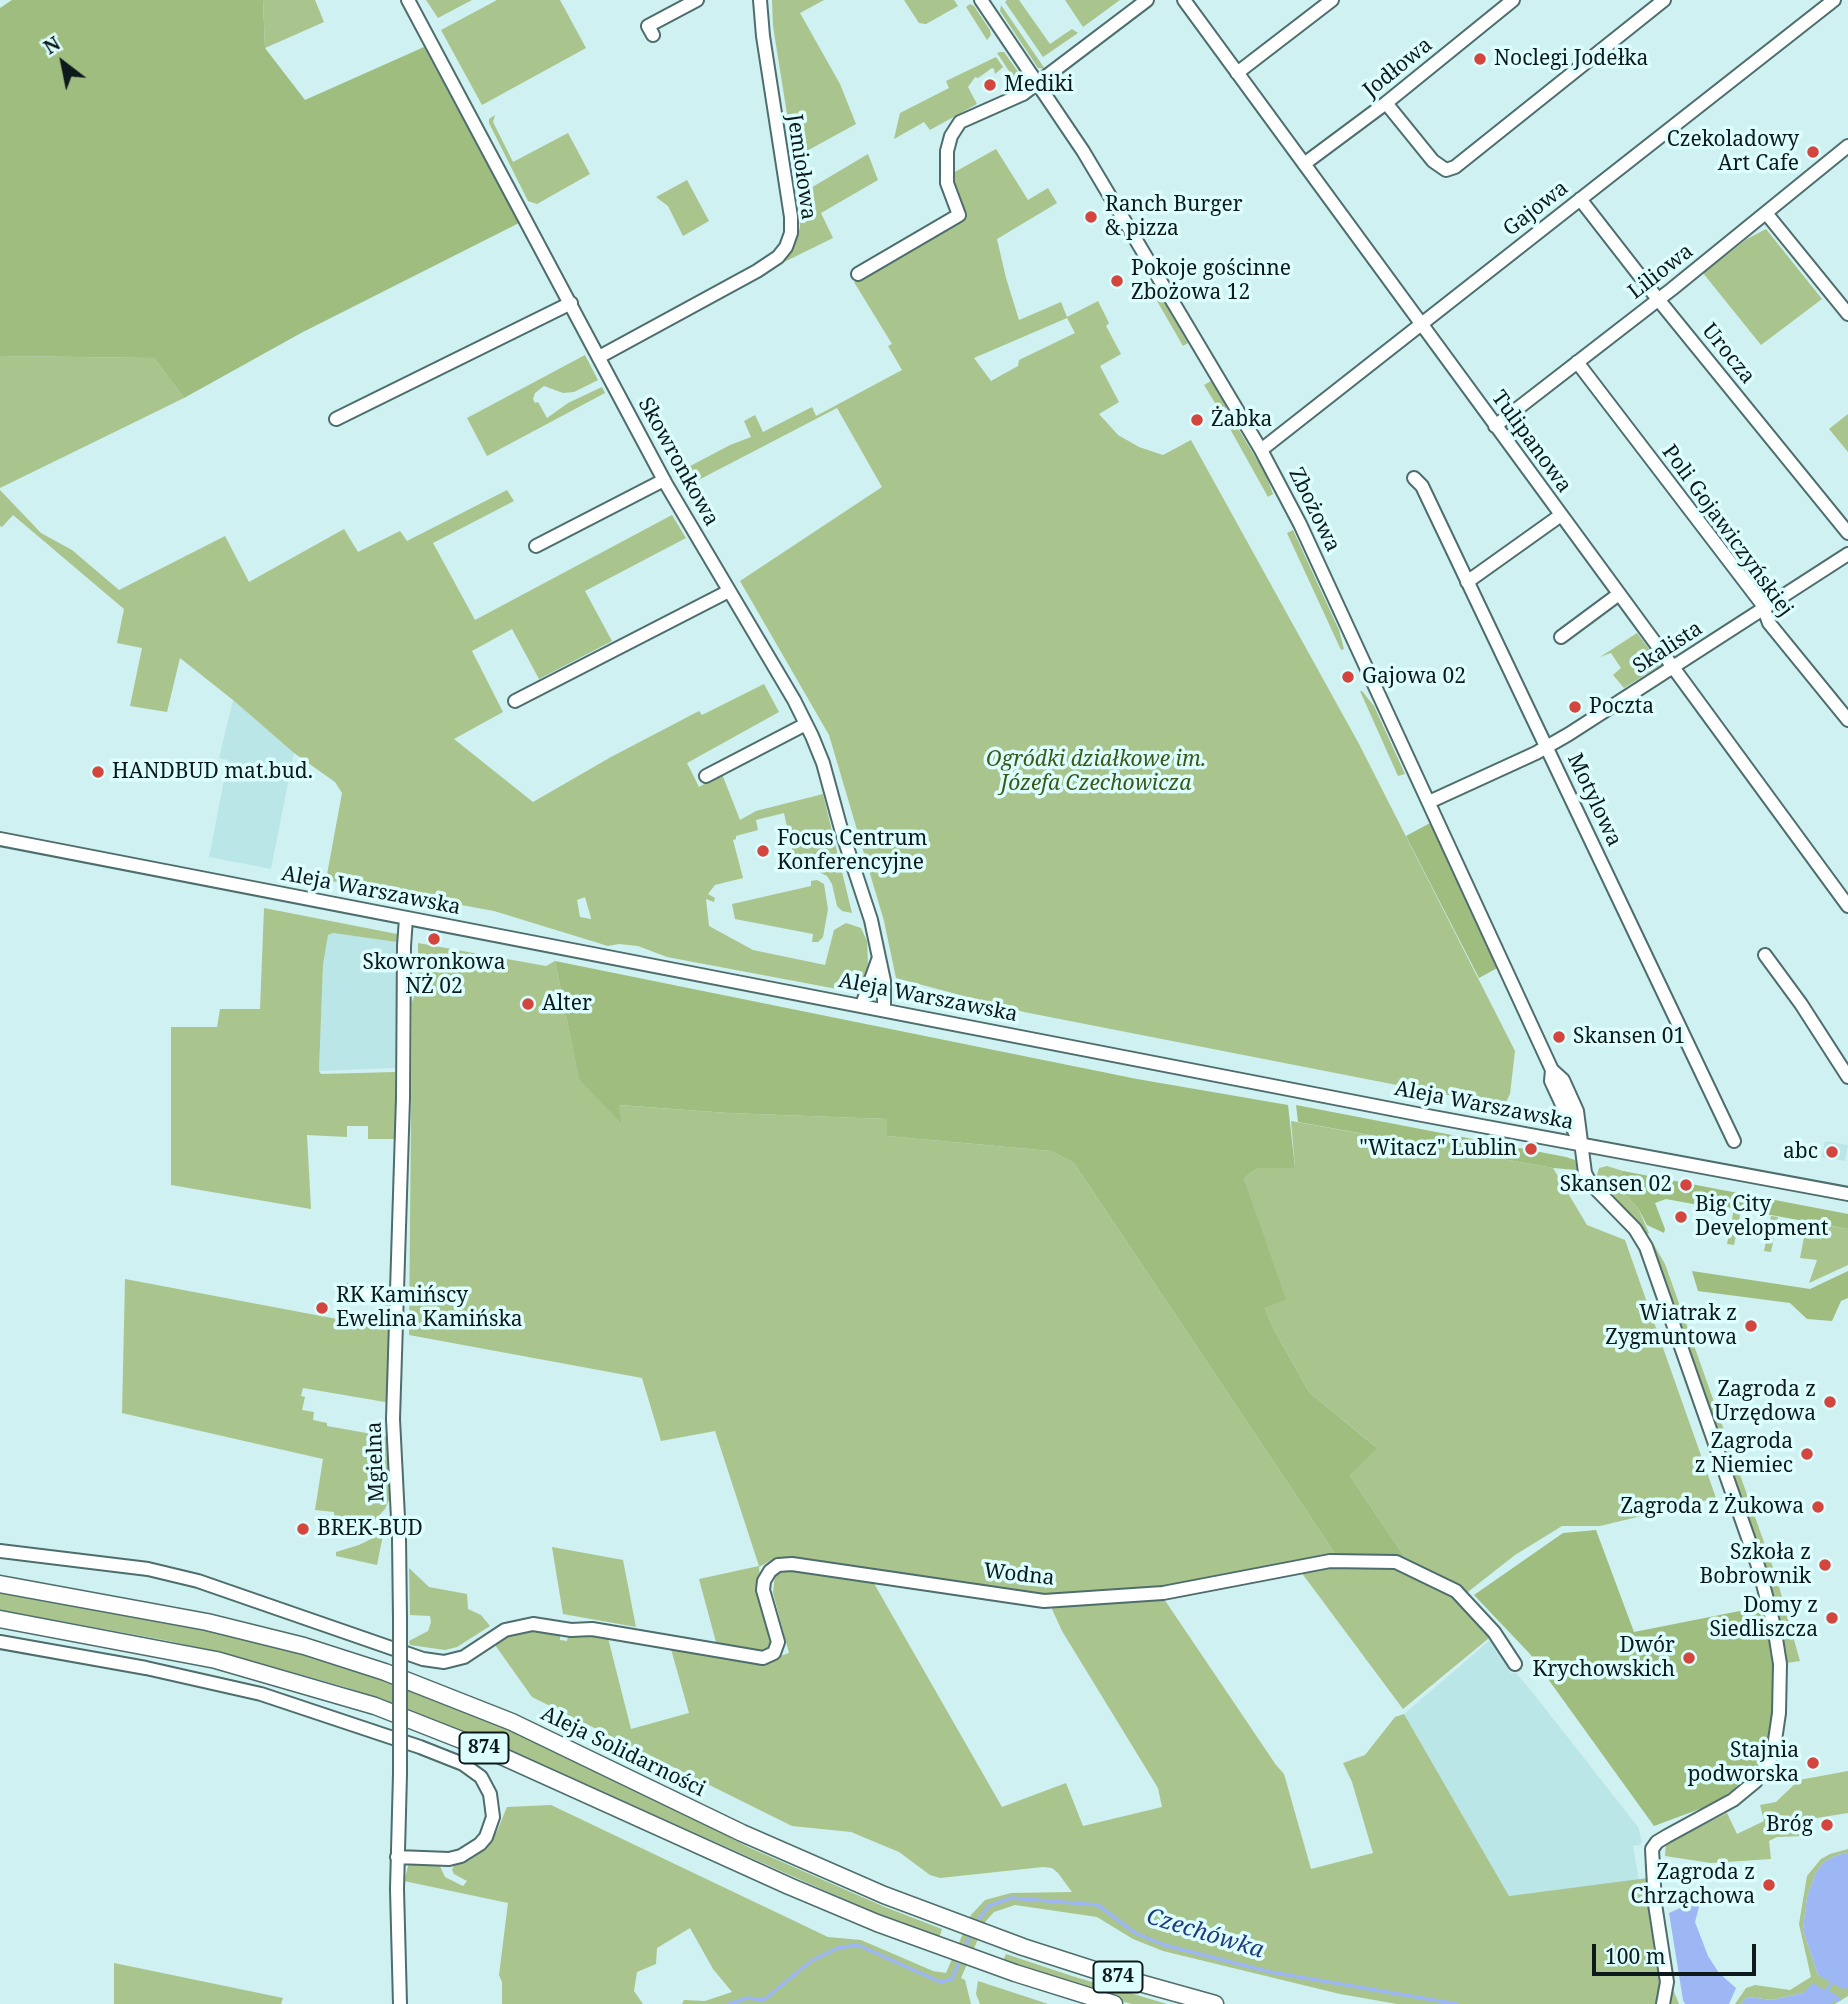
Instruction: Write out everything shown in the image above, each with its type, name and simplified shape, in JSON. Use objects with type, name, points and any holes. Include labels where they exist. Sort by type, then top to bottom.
[{"type":"main road","name":"Aleja Solidarności","points":[[0,1584],[207,1622],[294,1643],[385,1672],[512,1722],[784,1852],[936,1915],[1023,1947],[1215,2004]]},
{"type":"main road","name":"874","points":[[0,1619],[216,1660],[375,1706],[476,1745],[799,1891],[920,1940],[1114,2004]]},
{"type":"street","name":"Skowronkowa","points":[[408,0],[664,480],[806,724],[823,763],[871,920],[884,981],[884,1009]]},
{"type":"street","points":[[653,35],[648,26],[697,0]]},
{"type":"street","name":"Jemiołowa","points":[[599,357],[757,271],[778,257],[786,247],[791,233],[791,217],[762,36],[760,0]]},
{"type":"street","name":"Zbożowa","points":[[981,0],[1083,151],[1261,450],[1300,524],[1552,1070],[1551,1081],[1580,1144],[1585,1173],[1591,1184],[1642,1239],[1653,1263],[1759,1569],[1774,1626],[1780,1664],[1777,1733],[1773,1754],[1756,1781],[1733,1800],[1657,1842],[1652,1849],[1655,1904],[1667,1982],[1662,2004]]},
{"type":"street","points":[[858,274],[959,215],[947,183],[947,151],[955,128],[968,118],[1023,94],[1147,0]]},
{"type":"street","name":"Tulipanowa","points":[[1184,0],[1848,906]]},
{"type":"street","points":[[1237,73],[1332,0]]},
{"type":"street","name":"Jodłowa","points":[[1304,164],[1386,103],[1513,0]]},
{"type":"street","points":[[1386,103],[1433,161],[1447,170],[1455,167],[1664,0]]},
{"type":"street","name":"Gajowa","points":[[1261,450],[1834,0]]},
{"type":"street","name":"Liliowa","points":[[1495,425],[1848,146]]},
{"type":"street","name":"Urocza","points":[[1580,199],[1848,533]]},
{"type":"street","points":[[1766,213],[1848,314]]},
{"type":"street","points":[[336,419],[571,303]]},
{"type":"street","name":"Poli Gojawiczyńskiej","points":[[1577,362],[1764,609],[1769,623],[1848,720]]},
{"type":"street","name":"Motylowa","points":[[1413,478],[1422,486],[1734,1141]]},
{"type":"street","points":[[536,546],[664,480]]},
{"type":"street","points":[[1467,582],[1561,515]]},
{"type":"street","name":"Skalista","points":[[1429,802],[1548,747],[1848,554]]},
{"type":"street","points":[[515,701],[729,591]]},
{"type":"street","points":[[1561,637],[1619,594]]},
{"type":"street","points":[[706,776],[806,724]]},
{"type":"street","name":"Aleja Warszawska","points":[[0,839],[1848,1194]]},
{"type":"street","name":"Mgielna","points":[[400,2004],[397,1857],[400,1619],[393,1419],[406,918]]},
{"type":"street","points":[[1765,955],[1848,1077]]},
{"type":"street","points":[[862,1004],[879,956]]},
{"type":"street","points":[[348,1291],[397,1299]]},
{"type":"street","name":"Wodna","points":[[0,1551],[125,1564],[198,1581],[433,1661],[454,1661],[514,1627],[533,1624],[572,1630],[593,1629],[763,1657],[774,1653],[778,1642],[763,1590],[764,1581],[778,1565],[792,1564],[1044,1601],[1163,1593],[1330,1561],[1395,1562],[1455,1591],[1493,1632],[1515,1664]]},
{"type":"street","points":[[0,1642],[146,1668],[261,1694],[420,1747],[463,1764],[481,1777],[491,1794],[493,1817],[486,1837],[480,1844],[461,1856],[449,1859],[397,1857]]},
{"type":"shaded area","points":[[233,700],[294,753],[271,869],[209,857],[228,760],[219,758]]},
{"type":"shaded area","points":[[333,933],[397,942],[395,1068],[319,1071],[323,965],[328,935]]},
{"type":"shaded area","name":"abc","points":[[1825,1141],[1848,1145],[1845,1161],[1822,1157]]},
{"type":"shaded area","points":[[1490,1640],[1508,1663],[1507,1667],[1511,1673],[1516,1673],[1533,1693],[1638,1827],[1642,1842],[1633,1846],[1639,1880],[1509,1896],[1404,1714]]},
{"type":"green space","points":[[12,0],[263,0],[265,48],[305,100],[424,47],[519,223],[301,333],[184,398],[154,358],[0,356],[0,8]]},
{"type":"green space","points":[[263,0],[315,0],[324,22],[265,48]]},
{"type":"green space","points":[[426,0],[472,0],[438,18]]},
{"type":"green space","points":[[497,0],[560,0],[586,48],[482,105],[441,30]]},
{"type":"green space","points":[[772,0],[824,0],[800,13],[840,84],[856,124],[794,158],[773,26]]},
{"type":"green space","points":[[904,0],[954,0],[958,6],[926,24],[919,23]]},
{"type":"green space","points":[[1019,0],[1050,44],[1072,29],[1078,33],[1043,57],[1005,2]]},
{"type":"green space","points":[[1065,0],[1120,0],[1083,27]]},
{"type":"green space","points":[[970,4],[990,30],[991,35],[987,40],[966,7]]},
{"type":"green space","points":[[1001,5],[1045,69],[1038,68],[1000,11]]},
{"type":"green space","points":[[1004,52],[1021,76],[1015,80],[997,53]]},
{"type":"green space","points":[[996,57],[1003,67],[995,74],[992,68],[978,78],[975,77],[968,87],[977,104],[930,130],[924,122],[894,139],[900,113],[949,88],[946,81]]},
{"type":"green space","points":[[495,115],[493,122],[513,162],[568,133],[590,174],[537,204],[528,201],[489,123],[489,119]]},
{"type":"green space","name":"Ogródki działkowe im. Józefa Czechowicza","points":[[996,149],[1028,200],[1048,188],[1057,203],[997,239],[1019,320],[1061,302],[1067,317],[1098,301],[1109,323],[1106,326],[1121,354],[1100,366],[1119,402],[1099,414],[1118,435],[1139,447],[1163,455],[1191,440],[1359,744],[1515,1051],[1510,1094],[1504,1106],[1024,1012],[896,978],[884,921],[829,735],[740,581],[882,487],[837,408],[685,487],[677,473],[751,437],[744,421],[755,415],[763,432],[812,407],[816,416],[902,370],[888,346],[892,344],[854,282],[966,218],[952,183],[953,173]],"holes":[[[1067,318],[1075,333],[1019,360],[1018,366],[991,381],[974,358]]]},
{"type":"green space","points":[[868,154],[878,180],[821,213],[833,238],[782,263],[795,244],[800,227],[799,195]]},
{"type":"green space","points":[[687,180],[709,221],[683,236],[668,206],[656,197]]},
{"type":"green space","points":[[1766,229],[1822,299],[1761,345],[1703,273],[1747,239]]},
{"type":"green space","points":[[1157,290],[1188,343],[1183,346],[1153,294]]},
{"type":"green space","points":[[585,355],[598,380],[574,392],[563,393],[544,386],[535,393],[535,403],[538,402],[547,418],[568,403],[602,387],[605,393],[487,456],[467,418]]},
{"type":"green space","points":[[0,356],[154,358],[184,398],[0,488]]},
{"type":"green space","points":[[1211,381],[1226,409],[1220,411],[1204,385]]},
{"type":"green space","points":[[1848,414],[1848,452],[1829,429]]},
{"type":"green space","points":[[1230,415],[1266,475],[1273,494],[1268,497],[1224,418]]},
{"type":"green space","points":[[0,490],[41,533],[72,550],[119,590],[225,536],[249,582],[344,529],[358,552],[400,531],[407,541],[507,490],[514,501],[433,543],[475,620],[672,515],[686,538],[585,591],[612,641],[539,679],[512,629],[472,651],[503,712],[454,739],[533,802],[699,711],[702,715],[764,684],[779,712],[687,763],[699,787],[722,774],[740,820],[756,811],[823,794],[852,913],[842,911],[837,906],[832,884],[827,876],[819,872],[809,872],[807,867],[796,867],[784,813],[756,820],[758,830],[736,836],[733,840],[743,878],[715,885],[708,894],[715,898],[714,902],[706,899],[709,926],[753,950],[825,965],[834,930],[846,923],[861,928],[867,941],[868,963],[864,986],[853,992],[667,957],[638,946],[608,946],[494,911],[326,880],[342,793],[335,782],[294,753],[180,658],[167,712],[130,706],[142,648],[117,643],[124,609],[13,515],[0,526]],"holes":[[[585,897],[591,919],[580,917],[577,900]]]},
{"type":"green space","points":[[1293,530],[1339,630],[1344,649],[1341,650],[1287,533]]},
{"type":"green space","points":[[1637,633],[1661,665],[1624,688],[1613,675],[1621,668],[1611,653],[1600,657]]},
{"type":"green space","points":[[1360,691],[1374,706],[1405,774],[1398,776]]},
{"type":"green space","points":[[1432,822],[1499,967],[1479,978],[1406,836]]},
{"type":"green space","points":[[817,880],[824,884],[828,909],[823,937],[818,942],[812,942],[813,934],[735,919],[732,904],[811,886],[811,881]]},
{"type":"green space","points":[[264,908],[397,934],[397,942],[333,933],[328,935],[323,965],[319,1071],[321,1074],[395,1072],[396,1139],[368,1139],[368,1126],[347,1126],[347,1137],[307,1135],[311,1209],[171,1185],[171,1027],[217,1027],[220,1009],[260,1009]]},
{"type":"green space","points":[[418,943],[546,966],[555,961],[579,1078],[620,1123],[618,1105],[728,1113],[888,1119],[887,1136],[1051,1151],[1074,1163],[1336,1555],[1162,1587],[1039,1594],[792,1557],[773,1559],[759,1567],[776,1638],[769,1652],[765,1654],[717,1646],[699,1579],[759,1566],[715,1431],[661,1441],[642,1378],[409,1335],[412,1002],[418,987]]},
{"type":"green space","points":[[555,961],[1137,1079],[1288,1105],[1295,1168],[1258,1168],[1244,1178],[1286,1300],[1265,1308],[1273,1328],[1309,1392],[1377,1448],[1350,1476],[1406,1559],[1336,1555],[1074,1163],[1051,1151],[887,1136],[887,1119],[728,1113],[619,1105],[621,1124],[579,1079]]},
{"type":"green space","points":[[1296,1105],[1566,1157],[1575,1160],[1577,1170],[1298,1122]]},
{"type":"green space","points":[[1291,1121],[1553,1168],[1587,1225],[1625,1240],[1716,1498],[1600,1526],[1562,1526],[1515,1555],[1464,1595],[1406,1559],[1350,1476],[1376,1447],[1309,1392],[1273,1328],[1265,1308],[1285,1300],[1244,1178],[1258,1168],[1295,1168]]},
{"type":"green space","points":[[1607,1166],[1623,1171],[1617,1185],[1638,1208],[1649,1233],[1646,1234],[1605,1189],[1597,1175],[1599,1168]]},
{"type":"green space","points":[[1623,1171],[1848,1214],[1848,1229],[1705,1203],[1704,1206],[1666,1199],[1655,1203],[1665,1229],[1664,1233],[1647,1225],[1638,1208],[1617,1185]]},
{"type":"green space","points":[[1734,1209],[1741,1210],[1734,1245],[1727,1244]]},
{"type":"green space","points":[[1771,1216],[1778,1217],[1771,1252],[1764,1251]]},
{"type":"green space","points":[[1807,1222],[1848,1229],[1848,1265],[1809,1283],[1817,1260],[1800,1258]]},
{"type":"green space","points":[[1650,1238],[1665,1264],[1776,1576],[1800,1661],[1780,1664],[1774,1626],[1642,1239]]},
{"type":"green space","points":[[1692,1271],[1810,1289],[1848,1271],[1848,1298],[1841,1301],[1832,1321],[1807,1319],[1790,1303],[1698,1291]]},
{"type":"green space","points":[[125,1279],[392,1327],[391,1403],[303,1388],[301,1396],[305,1397],[302,1410],[314,1412],[313,1420],[327,1423],[327,1426],[389,1437],[391,1496],[385,1509],[372,1523],[359,1529],[335,1525],[334,1512],[315,1510],[323,1459],[122,1413]]},
{"type":"green space","points":[[384,1530],[377,1565],[336,1556],[336,1552],[359,1545]]},
{"type":"green space","points":[[1596,1530],[1634,1632],[1760,1607],[1776,1661],[1771,1731],[1763,1758],[1733,1790],[1713,1804],[1654,1826],[1530,1654],[1474,1595],[1563,1533]]},
{"type":"green space","points":[[552,1547],[623,1560],[636,1627],[563,1614]]},
{"type":"green space","points":[[1331,1566],[1396,1567],[1453,1594],[1489,1634],[1489,1638],[1403,1709],[1301,1572]]},
{"type":"green space","points":[[409,1568],[429,1587],[467,1594],[468,1609],[481,1615],[490,1626],[457,1647],[445,1650],[410,1645],[409,1641],[428,1631],[431,1622],[430,1616],[410,1615]]},
{"type":"green space","points":[[782,1568],[872,1580],[1002,1807],[1066,1783],[1083,1826],[1162,1807],[1158,1788],[1062,1631],[1052,1609],[1056,1605],[1161,1597],[1164,1599],[1284,1774],[1311,1869],[1373,1853],[1352,1782],[1343,1763],[1365,1755],[1395,1717],[1404,1714],[1509,1896],[1648,1878],[1660,1957],[1679,2004],[1397,2004],[1340,1994],[1163,1951],[1133,1939],[1097,1917],[1015,1905],[994,1912],[986,1921],[961,1978],[965,1980],[971,2004],[682,2004],[684,2000],[705,2001],[732,1992],[713,1969],[690,1928],[657,1948],[656,1964],[637,1972],[634,1991],[643,2004],[502,2004],[502,1982],[499,1975],[508,1903],[404,1881],[409,1863],[439,1864],[445,1877],[463,1886],[467,1881],[454,1874],[454,1865],[470,1860],[487,1847],[507,1807],[551,1805],[828,1937],[861,1940],[933,1971],[946,1973],[971,1915],[985,1900],[1011,1893],[1072,1892],[1052,1868],[940,1878],[930,1875],[899,1852],[851,1832],[792,1826],[532,1697],[495,1645],[510,1634],[525,1630],[560,1632],[560,1640],[567,1641],[569,1633],[608,1638],[631,1729],[689,1713],[671,1649],[765,1661],[789,1653],[773,1593],[775,1574]]},
{"type":"green space","points":[[0,1587],[197,1624],[362,1670],[475,1713],[637,1789],[748,1847],[942,1929],[939,1939],[408,1709],[345,1687],[238,1657],[169,1641],[0,1610]]},
{"type":"green space","points":[[1848,1771],[1848,1813],[1804,1820],[1806,1836],[1777,1837],[1769,1841],[1771,1859],[1711,1863],[1665,1856],[1666,1844],[1727,1813],[1737,1834],[1764,1821],[1760,1805],[1776,1802],[1799,1780]]},
{"type":"green space","points":[[1848,1849],[1848,1853],[1824,1862],[1816,1872],[1807,1897],[1803,1930],[1818,1975],[1845,1988],[1848,1986],[1848,1996],[1835,2004],[1821,2004],[1837,1999],[1803,1993],[1772,2000],[1747,1997],[1741,2004],[1735,2004],[1746,1988],[1755,1985],[1790,1990],[1811,1977],[1799,1924],[1807,1876],[1821,1859]]},
{"type":"green space","points":[[1006,1954],[1167,2004],[1132,2004],[1121,2001],[1002,1963]]},
{"type":"green space","points":[[114,1963],[283,1998],[281,2004],[114,2004]]},
{"type":"green space","points":[[978,1981],[1048,2004],[980,2004],[976,1994]]},
{"type":"water","points":[[1848,1853],[1848,1986],[1845,1990],[1818,1975],[1803,1930],[1807,1897],[1816,1872],[1824,1862]]},
{"type":"water","points":[[1696,1901],[1699,1907],[1695,1922],[1708,1956],[1719,1973],[1736,1988],[1729,2004],[1685,2004],[1683,2000],[1669,1913]]},
{"type":"water","points":[[1813,1983],[1839,1999],[1821,2004],[1741,2004],[1747,1997],[1772,2000],[1803,1993]]},
{"type":"waterway","name":"Czechówka","points":[[974,1925],[989,1906],[1011,1898],[1098,1905],[1135,1933],[1164,1945],[1270,1972],[1457,2004]]},
{"type":"waterway","name":"Czechówka","points":[[964,1951],[971,1932]]},
{"type":"waterway","name":"Czechówka","points":[[729,2004],[747,1998],[764,2000],[811,1961],[838,1948],[858,1945],[940,1982],[952,1979],[961,1958]]},
{"type":"waterway","name":"Czechówka","points":[[1821,2004],[1839,1999],[1826,1991],[1834,1980]]},
{"type":"place","name":"Noclegi Jodełka","points":[[1480,59]]},
{"type":"place","name":"Mediki","points":[[990,85]]},
{"type":"place","name":"Czekoladowy Art Cafe","points":[[1813,152]]},
{"type":"place","name":"Ranch Burger & pizza","points":[[1091,217]]},
{"type":"place","name":"Pokoje gościnne Zbożowa 12","points":[[1117,281]]},
{"type":"place","name":"Żabka","points":[[1197,420]]},
{"type":"place","name":"Gajowa 02","points":[[1348,677]]},
{"type":"place","name":"Poczta","points":[[1575,707]]},
{"type":"place","name":"HANDBUD mat.bud.","points":[[98,772]]},
{"type":"place","name":"Focus Centrum Konferencyjne","points":[[763,851]]},
{"type":"place","name":"Skowronkowa NŻ 02","points":[[434,939]]},
{"type":"place","name":"Alter","points":[[528,1004]]},
{"type":"place","name":"Skansen 01","points":[[1559,1037]]},
{"type":"place","name":"\"Witacz\" Lublin","points":[[1531,1149]]},
{"type":"place","name":"abc","points":[[1832,1152]]},
{"type":"place","name":"Skansen 02","points":[[1686,1185]]},
{"type":"place","name":"Big City Development","points":[[1681,1217]]},
{"type":"place","name":"RK Kamińscy Ewelina Kamińska","points":[[322,1308]]},
{"type":"place","name":"Wiatrak z Zygmuntowa","points":[[1751,1326]]},
{"type":"place","name":"Zagroda z Urzędowa","points":[[1830,1402]]},
{"type":"place","name":"Zagroda z Niemiec","points":[[1807,1454]]},
{"type":"place","name":"Zagroda z Żukowa","points":[[1818,1507]]},
{"type":"place","name":"BREK-BUD","points":[[303,1529]]},
{"type":"place","name":"Szkoła z Bobrownik","points":[[1825,1565]]},
{"type":"place","name":"Domy z Siedliszcza","points":[[1832,1618]]},
{"type":"place","name":"Dwór Krychowskich","points":[[1689,1658]]},
{"type":"place","name":"Stajnia podworska","points":[[1813,1763]]},
{"type":"place","name":"Bróg","points":[[1827,1825]]},
{"type":"place","name":"Zagroda z Chrząchowa","points":[[1769,1885]]}]
